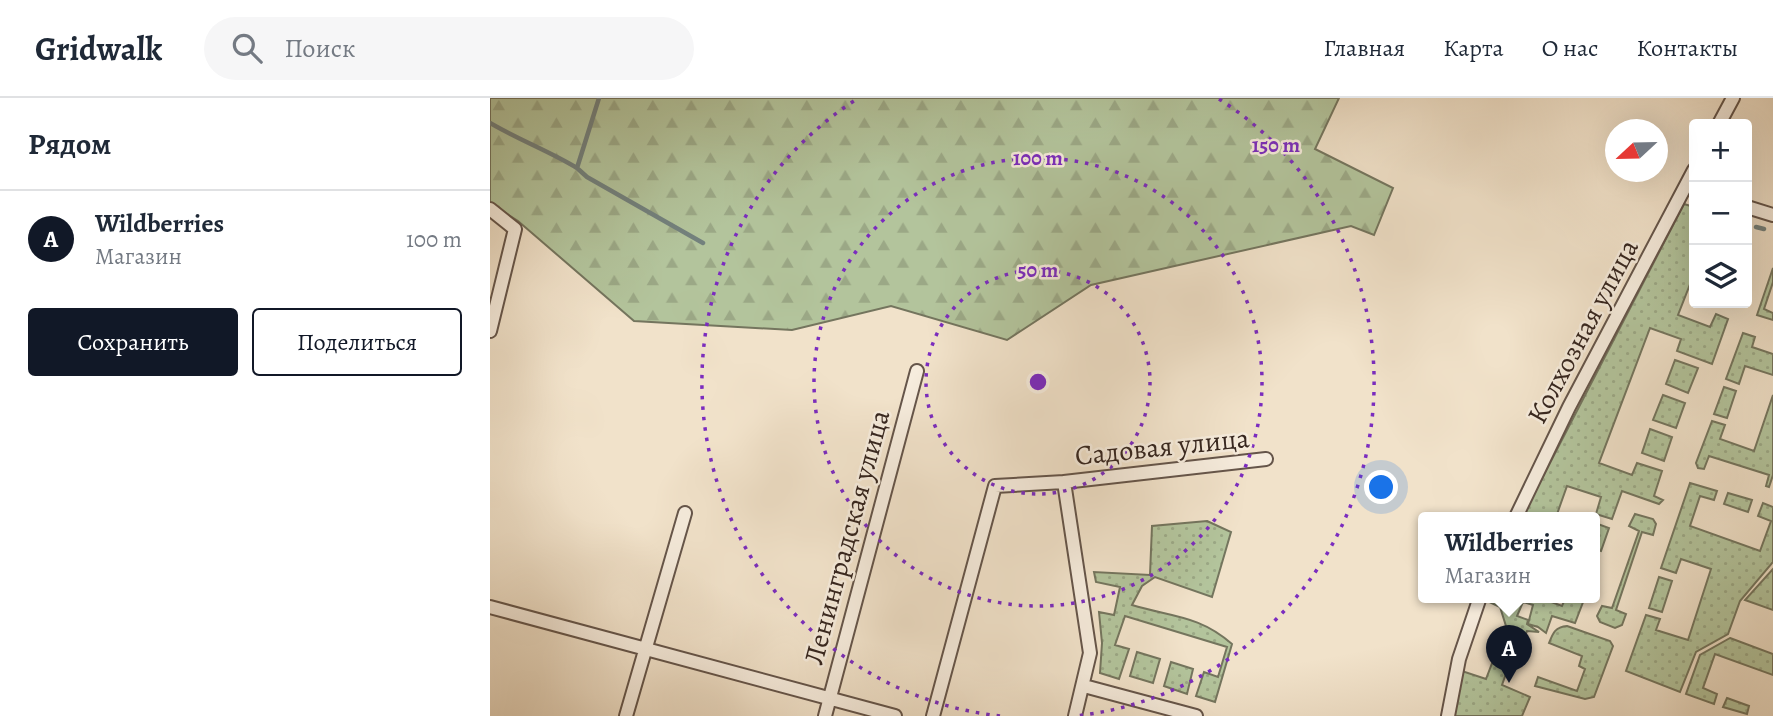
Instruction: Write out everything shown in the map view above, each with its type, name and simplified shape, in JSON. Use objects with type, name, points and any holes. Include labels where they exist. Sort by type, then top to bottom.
[{"type":"street","points":[[1722,119],[1733,98]]},
{"type":"street","name":"Колхозная улица","points":[[1518,512],[1569,407],[1689,191]]},
{"type":"street","points":[[490,209],[515,229],[490,331]]},
{"type":"street","points":[[1752,209],[1773,215]]},
{"type":"street","name":"Ленинградская улица","points":[[825,716],[834,673],[917,371]]},
{"type":"street","name":"Садовая улица","points":[[933,716],[995,486],[1063,482],[1266,459]]},
{"type":"street","points":[[1063,482],[1090,653],[1075,716]]},
{"type":"street","points":[[626,716],[685,513]]},
{"type":"street","points":[[1448,716],[1459,659],[1478,603]]},
{"type":"street","points":[[490,607],[895,716]]},
{"type":"street","points":[[1084,686],[1196,716]]},
{"type":"green space","points":[[490,98],[1339,98],[1315,149],[1393,188],[1374,235],[1351,226],[1091,285],[1007,340],[891,306],[792,330],[634,321],[518,221],[490,203]]},
{"type":"green space","points":[[1684,204],[1689,206],[1689,287],[1678,315],[1710,327],[1716,314],[1728,319],[1712,364],[1677,351],[1681,339],[1650,328],[1599,463],[1632,475],[1637,463],[1662,471],[1654,496],[1663,500],[1659,504],[1622,491],[1612,519],[1597,512],[1601,497],[1567,486],[1558,512],[1525,512]]},
{"type":"green space","points":[[1773,268],[1773,282],[1764,309],[1773,313],[1773,320],[1757,315]]},
{"type":"green space","points":[[1743,333],[1755,337],[1752,347],[1773,354],[1773,375],[1745,366],[1739,384],[1726,379]]},
{"type":"green space","points":[[1675,360],[1698,368],[1688,393],[1666,384]]},
{"type":"green space","points":[[1724,387],[1736,391],[1727,418],[1714,414]]},
{"type":"green space","points":[[1663,395],[1685,403],[1676,428],[1653,420]]},
{"type":"green space","points":[[1773,395],[1773,475],[1769,487],[1766,486],[1769,475],[1709,456],[1704,469],[1698,468],[1696,463],[1712,421],[1725,425],[1720,439],[1754,451]]},
{"type":"green space","points":[[1650,429],[1672,437],[1664,461],[1642,453]]},
{"type":"green space","points":[[1690,483],[1717,491],[1714,500],[1700,496],[1690,526],[1760,551],[1771,521],[1758,516],[1763,503],[1773,507],[1773,562],[1740,601],[1728,634],[1696,652],[1680,692],[1626,671],[1646,615],[1660,619],[1656,630],[1688,640],[1711,569],[1681,559],[1676,573],[1661,568]]},
{"type":"green space","points":[[1728,493],[1752,500],[1748,512],[1724,504]]},
{"type":"green space","points":[[1635,514],[1653,519],[1656,524],[1653,535],[1642,532],[1616,610],[1626,614],[1622,625],[1615,628],[1600,622],[1597,616],[1602,606],[1612,608],[1639,531],[1629,526]]},
{"type":"green space","points":[[1207,521],[1231,532],[1212,597],[1155,577],[1142,586],[1132,605],[1196,622],[1220,634],[1232,644],[1215,702],[1196,696],[1204,672],[1218,677],[1227,647],[1125,616],[1115,645],[1129,649],[1119,679],[1100,673],[1102,643],[1099,612],[1114,615],[1120,587],[1096,582],[1094,572],[1150,575],[1152,526]]},
{"type":"green space","points":[[1600,525],[1609,528],[1600,551]]},
{"type":"green space","points":[[1773,569],[1773,610],[1745,600]]},
{"type":"green space","points":[[1659,577],[1672,581],[1662,612],[1649,608]]},
{"type":"green space","points":[[1491,603],[1523,603],[1517,616],[1528,620],[1527,624],[1539,632],[1527,631],[1522,645],[1511,642],[1500,607]]},
{"type":"green space","points":[[1526,603],[1554,603],[1562,606],[1563,603],[1583,603],[1575,623],[1552,616],[1546,633],[1528,624],[1533,605]]},
{"type":"green space","points":[[1567,626],[1610,641],[1613,646],[1594,697],[1585,699],[1535,686],[1538,677],[1577,691],[1585,669],[1579,666],[1582,656],[1549,643],[1555,631]]},
{"type":"green space","points":[[1730,638],[1773,654],[1773,675],[1715,654],[1703,688],[1717,694],[1714,704],[1686,694],[1700,655]]},
{"type":"green space","points":[[1499,645],[1514,651],[1502,685],[1530,697],[1522,716],[1454,716],[1462,671],[1486,679]]},
{"type":"green space","points":[[1137,652],[1160,659],[1153,683],[1130,676]]},
{"type":"green space","points":[[1171,662],[1193,669],[1187,694],[1164,686]]},
{"type":"green space","points":[[1727,698],[1749,706],[1747,714],[1723,707]]},
{"type":"waterway","points":[[599,98],[577,168],[587,177],[703,243]]},
{"type":"waterway","points":[[490,123],[577,168]]},
{"type":"waterway","points":[[1756,227],[1764,229]]},
{"type":"place","name":"Wildberries","points":[[1509,683]]}]
